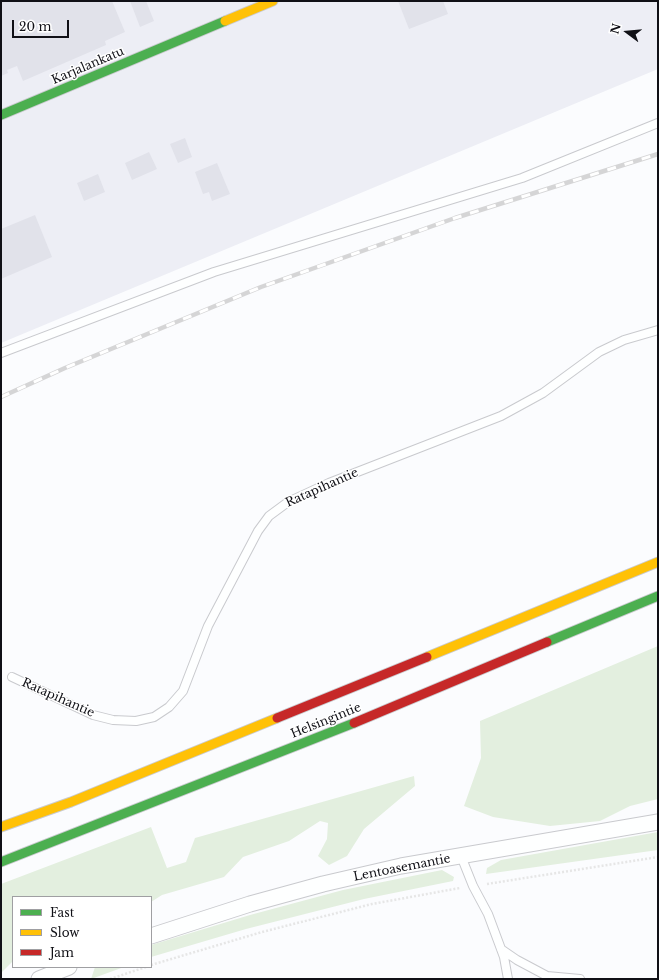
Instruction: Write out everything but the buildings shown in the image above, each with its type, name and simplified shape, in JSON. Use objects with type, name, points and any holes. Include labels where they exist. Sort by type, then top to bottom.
[{"type":"main road","name":"Karjalankatu","points":[[1,115],[273,1]]},
{"type":"main road","name":"Helsingintie","points":[[1,827],[71,802],[658,562]]},
{"type":"main road","name":"Helsingintie","points":[[1,862],[321,737],[658,596]]},
{"type":"street","name":"Lentoasemantie","points":[[152,936],[250,904],[323,884],[401,866],[658,822]]},
{"type":"street","points":[[39,979],[66,968]]},
{"type":"lane","points":[[1,353],[214,272],[522,178],[658,123]]},
{"type":"lane","name":"Ratapihantie","points":[[12,677],[93,715],[113,720],[136,721],[154,717],[169,707],[183,691],[208,626],[258,531],[269,516],[288,502],[329,483],[501,416],[543,393],[599,352],[624,340],[658,330]]},
{"type":"lane","points":[[461,856],[473,886],[488,914],[501,949],[508,979]]},
{"type":"lane","points":[[501,949],[517,960],[547,976],[580,979]]},
{"type":"path","points":[[152,965],[262,932],[364,906],[473,886],[658,857]]},
{"type":"path","points":[[110,979],[143,968]]},
{"type":"shaded area","points":[[1,1],[658,1],[658,69],[1,343]]},
{"type":"green space","points":[[658,646],[658,799],[630,806],[600,821],[550,826],[493,817],[464,806],[481,758],[480,721]]},
{"type":"green space","points":[[414,776],[415,786],[364,829],[347,856],[329,865],[318,856],[327,839],[328,823],[320,821],[289,841],[243,857],[224,877],[162,895],[152,901],[152,896],[12,896],[12,962],[1,973],[1,884],[151,827],[167,868],[186,862],[195,838]]},
{"type":"green space","points":[[658,832],[658,850],[486,874],[487,868],[501,860]]},
{"type":"green space","points":[[442,870],[454,877],[453,881],[364,899],[246,929],[152,957],[152,945],[250,915],[343,890]]},
{"type":"green space","points":[[95,968],[121,968],[91,979]]},
{"type":"railway","points":[[1,397],[65,368],[261,287],[455,218],[658,154]]},
{"type":"traffic: fast","points":[[1,115],[225,21]]},
{"type":"traffic: fast","points":[[547,642],[658,596]]},
{"type":"traffic: fast","points":[[1,862],[354,723]]},
{"type":"traffic: slow","points":[[225,21],[273,1]]},
{"type":"traffic: slow","points":[[427,657],[658,562]]},
{"type":"traffic: slow","points":[[1,827],[71,802],[277,718]]},
{"type":"traffic: jam","points":[[354,723],[547,642]]},
{"type":"traffic: jam","points":[[277,718],[427,657]]}]
